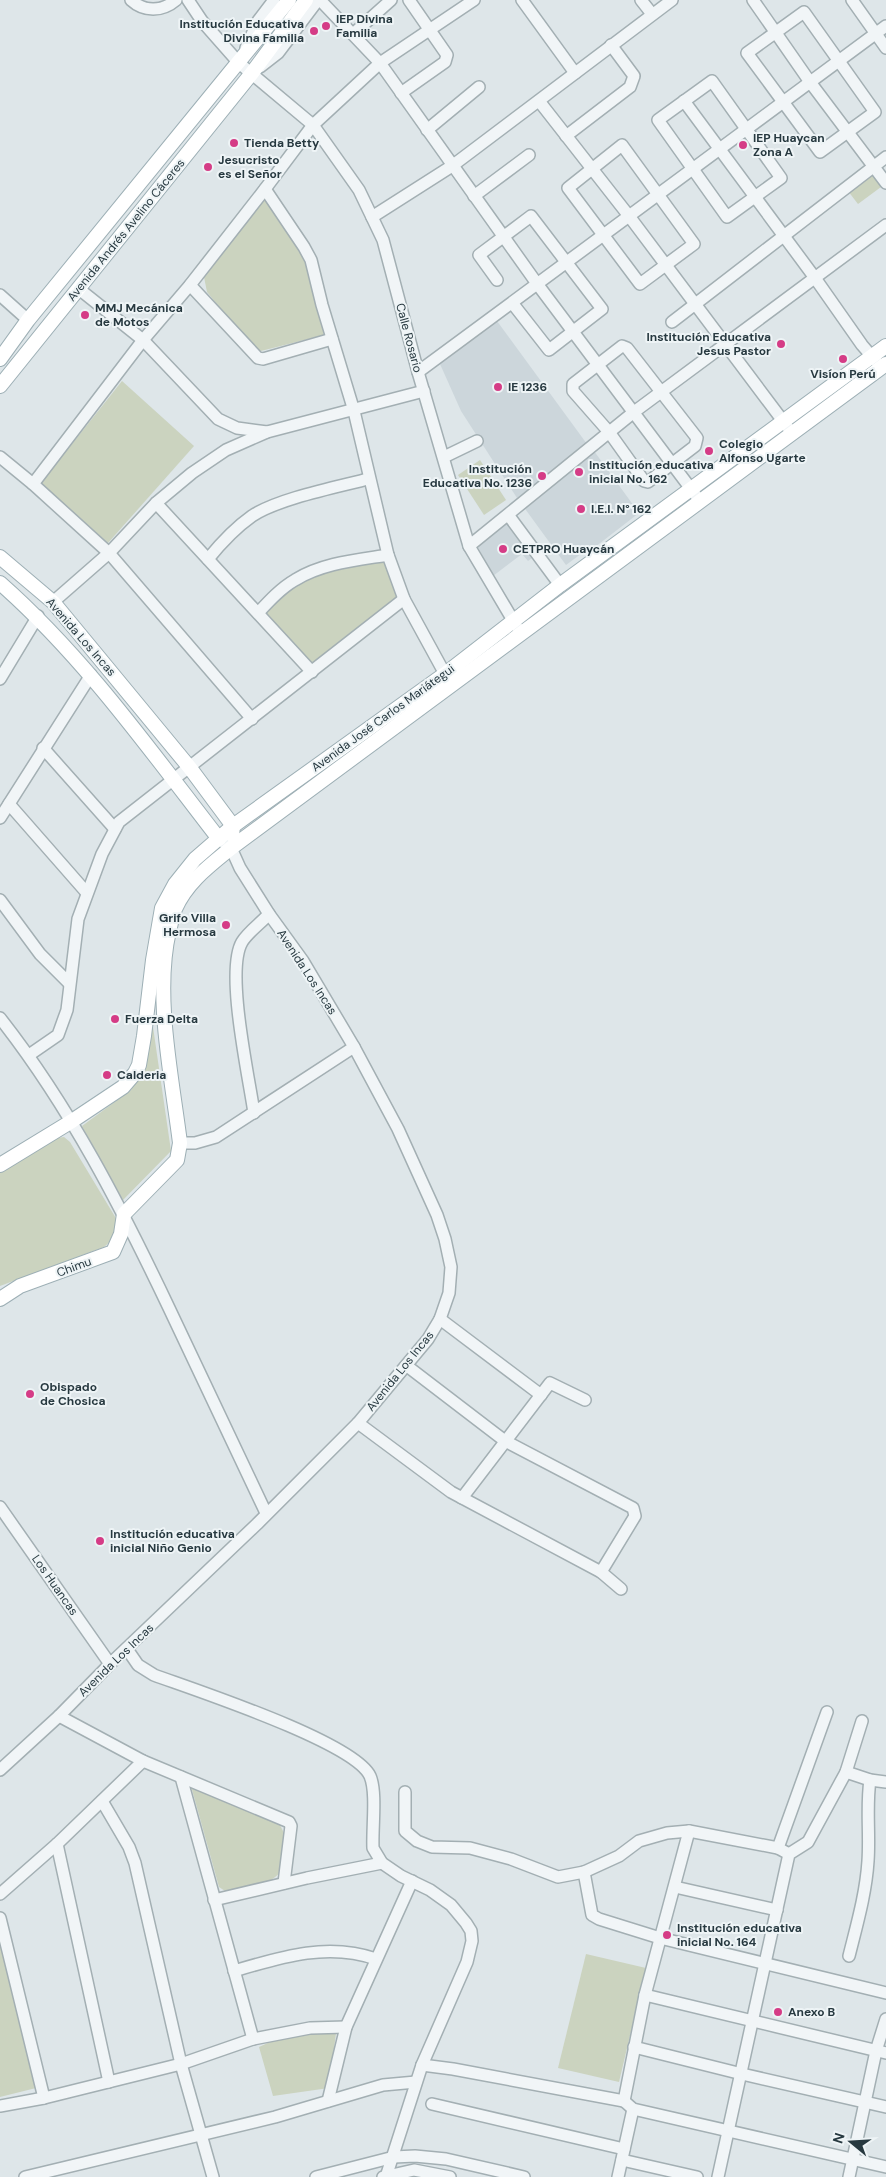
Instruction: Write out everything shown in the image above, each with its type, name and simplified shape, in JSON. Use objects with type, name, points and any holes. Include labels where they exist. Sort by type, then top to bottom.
[{"type":"main road","name":"Avenida Andrés Avelino Cáceres","points":[[0,359],[28,320],[141,184],[289,0]]},
{"type":"main road","name":"Avenida Andrés Avelino Cáceres","points":[[1,381],[79,289],[252,72],[306,0]]},
{"type":"main road","points":[[141,184],[155,194]]},
{"type":"main road","name":"Avenida José Carlos Mariátegui","points":[[180,1143],[166,1025],[163,980],[166,944],[174,910],[196,877],[231,848],[521,633],[695,496],[783,422],[886,346]]},
{"type":"main road","name":"Avenida José Carlos Mariátegui","points":[[0,1165],[72,1122],[123,1087],[135,1073],[139,1065],[144,1036],[153,960],[162,908],[175,884],[195,859],[234,826],[445,674],[560,585],[792,433],[884,365]]},
{"type":"main road","name":"Avenida Los Incas","points":[[0,557],[53,602],[190,768],[234,826]]},
{"type":"main road","name":"Avenida Los Incas","points":[[0,582],[38,616],[91,675],[219,839]]},
{"type":"main road","points":[[231,848],[234,826]]},
{"type":"main road","points":[[124,1214],[177,1160],[180,1143]]},
{"type":"main road","name":"Chimu","points":[[0,1299],[20,1286],[113,1252],[121,1234],[124,1214]]},
{"type":"street","points":[[130,0],[138,7],[148,10],[164,6],[176,0]]},
{"type":"street","points":[[188,0],[202,21],[239,63]]},
{"type":"street","name":"Avenida Andrés Avelino Cáceres","points":[[239,63],[258,21],[274,0]]},
{"type":"street","points":[[319,0],[380,64],[538,285],[695,496]]},
{"type":"street","name":"Avenida Andrés Avelino Cáceres","points":[[252,72],[278,54],[319,0]]},
{"type":"street","points":[[353,34],[391,0]]},
{"type":"street","points":[[401,93],[444,62],[447,55],[409,0]]},
{"type":"street","points":[[33,484],[144,340],[265,189],[313,125],[380,64],[474,0]]},
{"type":"street","points":[[522,0],[575,73]]},
{"type":"street","points":[[641,0],[652,14]]},
{"type":"street","points":[[372,217],[452,166],[611,44],[672,0]]},
{"type":"street","points":[[754,0],[810,82],[886,184]]},
{"type":"street","points":[[852,0],[886,48]]},
{"type":"street","points":[[804,12],[875,112],[820,152],[747,53],[775,33],[804,12]]},
{"type":"street","points":[[418,372],[513,304],[886,26]]},
{"type":"street","points":[[566,136],[630,87],[633,82],[634,76],[611,44]]},
{"type":"street","name":"Calle Rosario","points":[[239,63],[313,125],[359,190],[383,240],[418,372],[469,546],[521,633]]},
{"type":"street","points":[[712,81],[781,178],[727,217],[658,120],[684,101],[712,81]]},
{"type":"street","points":[[427,130],[478,87]]},
{"type":"street","points":[[539,101],[629,216],[724,345],[792,433]]},
{"type":"street","points":[[684,101],[815,278],[862,345],[884,365]]},
{"type":"street","points":[[622,146],[658,195],[694,244],[640,284],[568,188],[622,146]]},
{"type":"street","points":[[474,196],[529,155]]},
{"type":"street","points":[[672,322],[886,158]]},
{"type":"street","points":[[265,189],[311,260],[354,411],[368,479],[388,555],[404,599],[445,674]]},
{"type":"street","points":[[498,280],[479,255],[531,216],[602,309],[549,350],[513,304]]},
{"type":"street","points":[[469,546],[509,516],[634,412],[886,225]]},
{"type":"street","points":[[190,284],[258,358],[263,359],[332,339]]},
{"type":"street","points":[[79,289],[144,340],[218,419],[236,428],[267,432]]},
{"type":"street","points":[[0,295],[28,320]]},
{"type":"street","points":[[622,346],[625,347],[697,438],[695,446],[650,482],[645,482],[609,432],[573,391],[573,384],[598,365],[622,346]]},
{"type":"street","points":[[53,602],[109,553],[156,503],[192,472],[226,450],[267,432],[354,411],[424,391]]},
{"type":"street","points":[[444,457],[477,440]]},
{"type":"street","points":[[0,457],[33,484],[109,553],[252,719]]},
{"type":"street","points":[[208,559],[223,540],[252,516],[269,508],[368,479]]},
{"type":"street","points":[[156,503],[312,672]]},
{"type":"street","points":[[509,516],[560,585]]},
{"type":"street","points":[[258,613],[295,580],[310,573],[347,562],[388,555]]},
{"type":"street","points":[[29,1055],[58,1035],[67,1010],[78,919],[102,854],[119,822],[174,781],[404,599]]},
{"type":"street","points":[[0,679],[38,616]]},
{"type":"street","points":[[0,818],[91,675]]},
{"type":"street","points":[[43,748],[116,829]]},
{"type":"street","points":[[9,804],[87,893]]},
{"type":"street","name":"Avenida Los Incas","points":[[0,1770],[60,1716],[110,1664],[358,1423],[428,1339],[440,1319],[450,1293],[451,1267],[445,1239],[398,1129],[354,1047],[303,961],[269,914],[240,868],[231,848],[219,839]]},
{"type":"street","points":[[0,900],[40,954],[69,983]]},
{"type":"street","points":[[254,1113],[236,994],[235,974],[237,956],[242,941],[269,914]]},
{"type":"street","points":[[0,1018],[29,1055],[55,1095],[124,1214],[266,1513]]},
{"type":"street","points":[[180,1143],[195,1143],[216,1137],[354,1047]]},
{"type":"street","points":[[440,1319],[541,1395]]},
{"type":"street","points":[[407,1366],[506,1441],[633,1508],[635,1516],[601,1572]]},
{"type":"street","points":[[462,1498],[550,1383],[585,1400]]},
{"type":"street","points":[[358,1423],[450,1492],[601,1572],[621,1589]]},
{"type":"street","name":"Los Huancas","points":[[0,1507],[110,1664]]},
{"type":"street","points":[[127,1649],[138,1665],[154,1675],[305,1732],[350,1755],[369,1773],[374,1786],[373,1848],[376,1856],[382,1863],[430,1890],[451,1905],[471,1931],[472,1941],[467,1962],[422,2065],[394,2157],[385,2177]]},
{"type":"street","points":[[778,1848],[827,1712]]},
{"type":"street","points":[[60,1716],[143,1761],[289,1822],[291,1826],[284,1883]]},
{"type":"street","points":[[718,2177],[789,1854],[808,1842],[846,1772],[862,1721]]},
{"type":"street","points":[[0,1894],[58,1844],[143,1761]]},
{"type":"street","points":[[846,1772],[870,1780],[886,1782]]},
{"type":"street","points":[[181,1777],[253,2039]]},
{"type":"street","points":[[849,1956],[866,1886],[869,1858],[867,1801],[870,1780]]},
{"type":"street","points":[[405,1792],[405,1831],[417,1841],[432,1847],[470,1848],[511,1858],[558,1876],[584,1872],[619,1856],[639,1841],[667,1833],[689,1831],[778,1848],[789,1854]]},
{"type":"street","points":[[102,1801],[129,1848],[134,1862],[181,2064],[213,2177]]},
{"type":"street","points":[[624,2101],[645,1995],[689,1831]]},
{"type":"street","points":[[58,1844],[109,2082]]},
{"type":"street","points":[[214,1900],[284,1883],[382,1863]]},
{"type":"street","points":[[584,1872],[592,1915],[599,1919],[660,1938],[886,1993]]},
{"type":"street","points":[[328,2102],[346,2027],[412,1881]]},
{"type":"street","points":[[675,1887],[777,1910]]},
{"type":"street","points":[[0,1918],[44,2098]]},
{"type":"street","points":[[234,1971],[276,1959],[313,1952],[339,1951],[361,1954],[376,1960]]},
{"type":"street","points":[[645,1995],[881,2052]]},
{"type":"street","points":[[849,2177],[865,2102],[881,2052],[886,2019]]},
{"type":"street","points":[[0,2106],[44,2098],[181,2064],[253,2039],[310,2028],[346,2027]]},
{"type":"street","points":[[634,2047],[886,2107]]},
{"type":"street","points":[[422,2065],[624,2101],[633,2109],[852,2161],[886,2167]]},
{"type":"street","points":[[24,2177],[275,2116],[383,2085],[416,2082]]},
{"type":"street","points":[[432,2104],[623,2155],[697,2177]]},
{"type":"street","points":[[618,2177],[633,2109]]},
{"type":"street","points":[[316,2177],[394,2157],[446,2159],[524,2177]]},
{"type":"street","points":[[385,2177],[414,2170],[450,2177]]},
{"type":"shaded area","name":"IE 1236","points":[[497,321],[587,444],[517,498],[461,411],[440,364]]},
{"type":"shaded area","name":"I.E.I. N° 162","points":[[594,451],[639,513],[595,547],[593,545],[566,565],[523,506]]},
{"type":"shaded area","name":"CETPRO Huaycán","points":[[508,522],[532,558],[528,561],[522,554],[493,576],[477,545]]},
{"type":"green space","points":[[871,174],[881,187],[858,204],[848,191]]},
{"type":"green space","points":[[265,195],[307,262],[324,335],[261,351],[251,346],[207,292],[204,277]]},
{"type":"green space","points":[[122,381],[194,446],[108,543],[41,483]]},
{"type":"green space","points":[[480,460],[506,500],[484,515],[458,475]]},
{"type":"green space","points":[[387,559],[401,600],[312,668],[264,615],[291,588],[311,576],[343,567]]},
{"type":"green space","points":[[152,1020],[171,1151],[123,1200],[82,1126],[131,1090],[138,1078]]},
{"type":"green space","points":[[64,1137],[70,1142],[117,1220],[116,1231],[110,1242],[104,1247],[0,1286],[0,1169],[57,1138]]},
{"type":"green space","points":[[191,1786],[278,1821],[284,1833],[282,1868],[279,1874],[267,1882],[231,1891],[225,1891],[219,1887]]},
{"type":"green space","points":[[0,1945],[40,2087],[0,2097]]},
{"type":"green space","points":[[586,1954],[646,1968],[619,2082],[558,2068]]},
{"type":"green space","points":[[332,2031],[336,2033],[329,2088],[273,2096],[259,2047],[295,2035]]},
{"type":"place","name":"IEP Divina Familia","points":[[326,26]]},
{"type":"place","name":"Institución Educativa Divina Familia","points":[[314,31]]},
{"type":"place","name":"Tienda Betty","points":[[234,143]]},
{"type":"place","name":"IEP Huaycan Zona A","points":[[743,145]]},
{"type":"place","name":"Jesucristo es el Señor","points":[[208,167]]},
{"type":"place","name":"MMJ Mecánica de Motos","points":[[85,315]]},
{"type":"place","name":"Institución Educativa Jesus Pastor","points":[[781,344]]},
{"type":"place","name":"Visíon Perú","points":[[843,359]]},
{"type":"place","name":"IE 1236","points":[[498,387]]},
{"type":"place","name":"Colegio Alfonso Ugarte","points":[[709,451]]},
{"type":"place","name":"Institución educativa inicial No. 162","points":[[579,472]]},
{"type":"place","name":"Institución Educativa No. 1236","points":[[542,476]]},
{"type":"place","name":"I.E.I. N° 162","points":[[581,509]]},
{"type":"place","name":"CETPRO Huaycán","points":[[503,549]]},
{"type":"place","name":"Grifo Villa Hermosa","points":[[226,925]]},
{"type":"place","name":"Fuerza Delta","points":[[115,1019]]},
{"type":"place","name":"Calderia","points":[[107,1075]]},
{"type":"place","name":"Obispado de Chosica","points":[[30,1394]]},
{"type":"place","name":"Institución educativa inicial Niño Genio","points":[[100,1541]]},
{"type":"place","name":"Institución educativa inicial No. 164","points":[[667,1935]]},
{"type":"place","name":"Anexo B","points":[[778,2012]]}]
